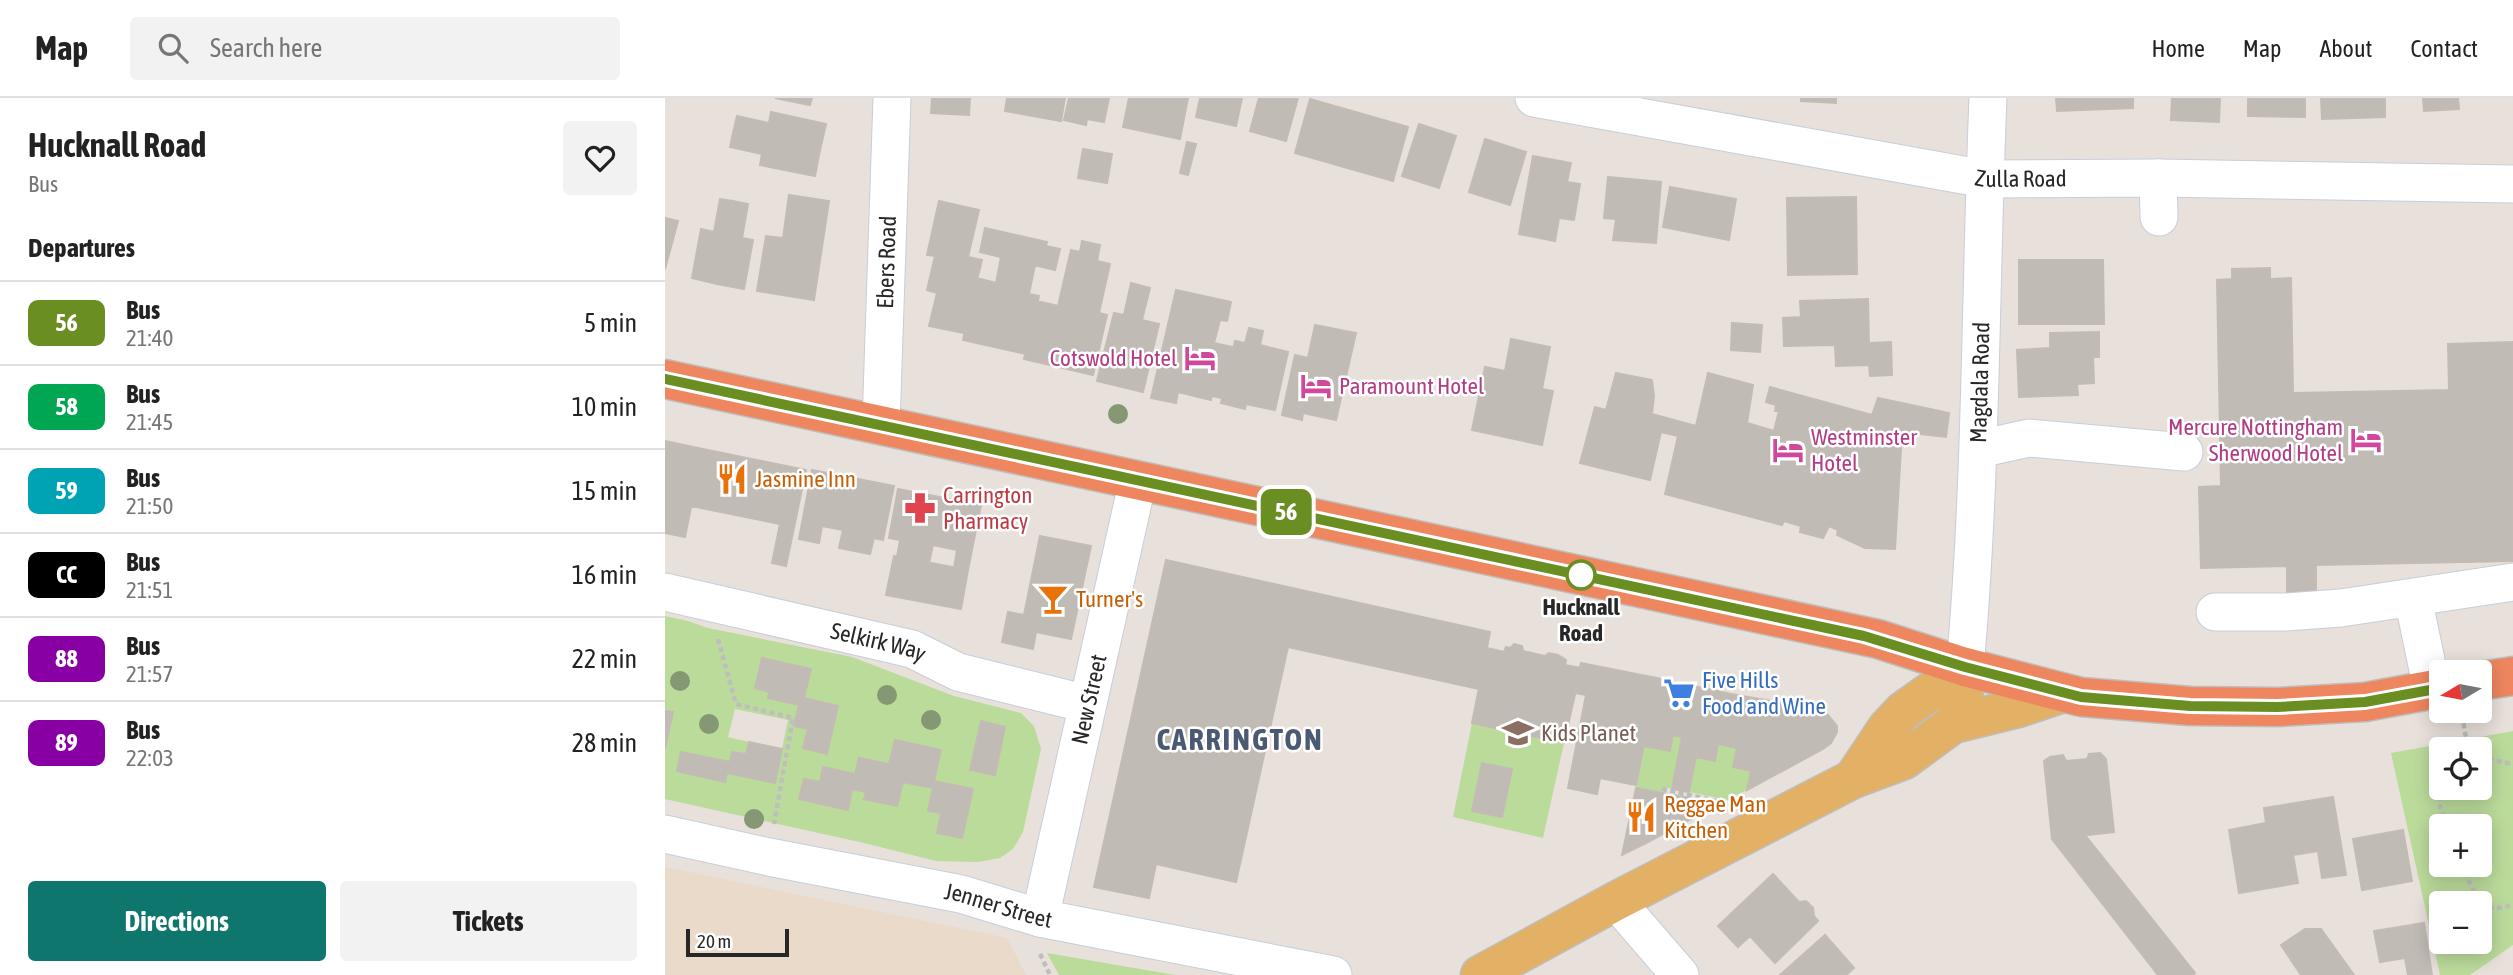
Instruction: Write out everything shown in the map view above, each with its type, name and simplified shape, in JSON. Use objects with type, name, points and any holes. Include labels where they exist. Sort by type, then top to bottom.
[{"type":"highway","points":[[665,379],[1860,635],[1965,667],[2081,697],[2190,706],[2278,707],[2429,697]]},
{"type":"highway","points":[[2492,680],[2513,677]]},
{"type":"main road","points":[[1953,724],[1963,706],[1965,667]]},
{"type":"main road","points":[[1853,779],[1887,728],[1903,711],[1965,667]]},
{"type":"main road","points":[[1481,975],[1616,901],[1853,779],[1905,760],[1953,724],[2018,709],[2063,693]]},
{"type":"street","name":"Ebers Road","points":[[881,425],[892,98]]},
{"type":"street","name":"Zulla Road","points":[[1534,98],[1985,178],[2513,184]]},
{"type":"street","name":"Magdala Road","points":[[1965,667],[1979,449],[1988,98]]},
{"type":"street","points":[[2158,178],[2159,217]]},
{"type":"street","points":[[1979,449],[2029,438],[2184,452]]},
{"type":"street","name":"New Street","points":[[1040,918],[1138,480]]},
{"type":"street","points":[[2215,611],[2285,612],[2341,608],[2513,582]]},
{"type":"street","name":"Selkirk Way","points":[[665,592],[912,649],[958,672],[1087,704]]},
{"type":"street","points":[[2413,598],[2433,660]]},
{"type":"street","name":"Jenner Street","points":[[665,834],[961,894],[1040,918],[1333,975]]},
{"type":"street","points":[[1616,901],[1680,975]]},
{"type":"path","points":[[708,601],[736,704],[793,718],[769,857]]},
{"type":"path","points":[[2492,760],[2513,764]]},
{"type":"path","points":[[2468,877],[2475,895],[2484,904],[2504,908],[2513,904]]},
{"type":"shaded area","points":[[665,867],[1007,938],[1026,975],[665,975]]},
{"type":"green space","points":[[665,616],[708,628],[852,657],[954,696],[1021,713],[1034,726],[1041,749],[1023,832],[1013,849],[1000,858],[978,862],[936,861],[665,799],[665,748],[672,712],[665,711]],"holes":[[[762,658],[811,669],[804,698],[838,707],[827,754],[804,748],[808,729],[799,705],[769,699]],[[735,709],[788,720],[775,783],[727,773],[725,782],[677,771],[681,752],[730,762],[732,752],[746,754],[749,742],[728,737]],[[981,722],[1005,727],[995,775],[970,770]],[[895,740],[941,750],[934,781],[973,789],[961,838],[937,833],[941,813],[928,810],[933,788],[903,782],[897,806],[865,799],[866,792],[852,789],[800,799],[804,779],[820,782],[823,767],[855,774],[859,758],[889,764]]]},
{"type":"green space","points":[[1472,723],[1564,743],[1543,838],[1453,817]]},
{"type":"green space","points":[[2513,731],[2513,945],[2470,975],[2440,975],[2435,954],[2492,954],[2492,891],[2429,891],[2429,925],[2391,753],[2429,746],[2429,800],[2492,800],[2492,737],[2480,737]]},
{"type":"green space","points":[[1672,735],[1682,737],[1672,789],[1663,787],[1662,793],[1636,788],[1644,746],[1669,751]]},
{"type":"green space","points":[[1718,744],[1737,748],[1734,767],[1752,771],[1747,790],[1727,800],[1689,792],[1696,757],[1715,761]]},
{"type":"green space","points":[[1047,953],[1175,975],[1059,975]]},
{"type":"building","points":[[775,98],[812,98],[810,105]]},
{"type":"building","points":[[932,98],[970,98],[969,115],[931,113]]},
{"type":"building","points":[[1007,98],[1065,98],[1061,121],[1005,111]]},
{"type":"building","points":[[1069,98],[1109,98],[1104,122],[1087,119],[1086,125],[1064,120]]},
{"type":"building","points":[[1129,98],[1188,98],[1180,139],[1123,127]]},
{"type":"building","points":[[1200,98],[1242,98],[1236,126],[1196,117]]},
{"type":"building","points":[[1259,98],[1298,98],[1286,141],[1250,131]]},
{"type":"building","points":[[1801,98],[1836,98],[1836,103],[1801,101]]},
{"type":"building","points":[[2056,98],[2133,98],[2133,108],[2057,111]]},
{"type":"building","points":[[2172,98],[2220,98],[2219,122],[2171,120]]},
{"type":"building","points":[[2248,98],[2305,98],[2305,117],[2248,116]]},
{"type":"building","points":[[2321,98],[2385,98],[2385,117],[2322,119]]},
{"type":"building","points":[[2423,98],[2458,98],[2459,109],[2424,111]]},
{"type":"building","points":[[1310,99],[1408,127],[1393,181],[1295,153]]},
{"type":"building","points":[[771,112],[826,124],[820,150],[733,133],[737,116],[769,123]]},
{"type":"building","points":[[1419,124],[1456,136],[1439,188],[1402,176]]},
{"type":"building","points":[[733,133],[820,150],[815,176],[760,165],[762,154],[730,147]]},
{"type":"building","points":[[1485,139],[1526,152],[1510,205],[1469,192]]},
{"type":"building","points":[[1187,142],[1196,144],[1188,175],[1180,173]]},
{"type":"building","points":[[1083,149],[1112,154],[1107,183],[1078,178]]},
{"type":"building","points":[[1533,156],[1571,163],[1567,182],[1580,184],[1574,220],[1559,218],[1555,241],[1519,234]]},
{"type":"building","points":[[1608,177],[1661,182],[1656,243],[1613,240],[1616,219],[1604,218]]},
{"type":"building","points":[[1670,187],[1736,199],[1729,240],[1663,227]]},
{"type":"building","points":[[789,195],[829,201],[814,300],[757,291],[766,236],[783,238]]},
{"type":"building","points":[[1856,197],[1857,274],[1788,275],[1787,198]]},
{"type":"building","points":[[720,199],[733,201],[717,284],[692,278],[701,229],[714,232]]},
{"type":"building","points":[[733,201],[748,204],[742,238],[753,240],[744,289],[717,284]]},
{"type":"building","points":[[939,201],[979,210],[968,257],[982,260],[964,333],[929,326],[937,293],[927,290],[935,256],[927,255]]},
{"type":"building","points":[[665,218],[678,221],[665,269]]},
{"type":"building","points":[[985,228],[1047,242],[1046,246],[1060,249],[1055,270],[980,252]]},
{"type":"building","points":[[1082,241],[1100,245],[1097,261],[1110,264],[1099,313],[1107,315],[1093,375],[1024,359],[1037,301],[1058,306],[1071,250],[1080,252]]},
{"type":"building","points":[[1001,257],[1035,265],[1029,294],[1039,296],[1026,354],[963,340],[977,278],[996,283]]},
{"type":"building","points":[[2019,260],[2103,260],[2104,324],[2019,324]]},
{"type":"building","name":"Mercure Nottingham Sherwood Hotel","points":[[2270,268],[2270,279],[2291,278],[2293,393],[2449,390],[2448,344],[2513,342],[2513,561],[2316,565],[2316,594],[2287,594],[2287,566],[2201,568],[2199,487],[2221,486],[2217,280],[2232,279],[2232,269]]},
{"type":"building","points":[[1131,283],[1150,288],[1142,320],[1159,324],[1143,392],[1097,381],[1114,313],[1124,315]]},
{"type":"building","points":[[1176,290],[1231,302],[1227,321],[1220,320],[1214,343],[1223,345],[1211,400],[1178,392],[1176,403],[1151,398]]},
{"type":"building","points":[[1868,299],[1869,343],[1891,342],[1892,375],[1870,376],[1869,365],[1836,366],[1835,345],[1784,346],[1783,318],[1801,317],[1800,301]]},
{"type":"building","points":[[1732,323],[1762,325],[1760,352],[1731,350]]},
{"type":"building","name":"Paramount Hotel","points":[[1315,325],[1356,333],[1336,420],[1303,413],[1302,420],[1282,415],[1295,355],[1308,358]]},
{"type":"building","points":[[1249,328],[1263,331],[1260,345],[1288,352],[1275,410],[1246,404],[1245,409],[1221,403],[1235,341],[1245,343]]},
{"type":"building","points":[[2099,332],[2099,357],[2093,357],[2094,383],[2077,384],[2078,395],[2019,397],[2017,350],[2050,348],[2050,333]]},
{"type":"building","points":[[1511,339],[1550,347],[1542,389],[1553,391],[1542,445],[1472,430],[1485,367],[1505,371]]},
{"type":"building","points":[[1223,345],[1233,347],[1222,398],[1212,396]]},
{"type":"building","name":"Westminster Hotel","points":[[1616,373],[1652,380],[1652,414],[1696,426],[1708,373],[1753,385],[1747,423],[1774,431],[1779,411],[1775,411],[1776,405],[1766,402],[1770,387],[1872,415],[1878,398],[1949,413],[1946,437],[1902,432],[1895,549],[1865,548],[1837,535],[1838,530],[1829,526],[1823,538],[1800,532],[1801,526],[1784,521],[1782,525],[1665,494],[1678,436],[1661,432],[1650,480],[1580,463],[1595,407],[1606,410]]},
{"type":"building","points":[[665,441],[703,449],[685,537],[665,533]]},
{"type":"building","points":[[703,449],[806,470],[786,566],[772,563],[780,524],[691,506]]},
{"type":"building","points":[[812,470],[894,486],[883,540],[874,538],[870,554],[839,548],[843,530],[822,526],[819,543],[799,539]]},
{"type":"building","points":[[898,489],[981,505],[968,570],[954,568],[957,550],[933,545],[929,563],[897,557],[900,540],[889,538]]},
{"type":"building","name":"Turner's","points":[[1040,536],[1091,546],[1071,639],[1036,632],[1033,649],[1002,642],[1008,612],[1024,615]]},
{"type":"building","points":[[894,556],[968,570],[961,609],[886,595]]},
{"type":"building","points":[[1166,560],[1490,632],[1479,689],[1288,647],[1236,882],[1156,864],[1149,898],[1094,887]]},
{"type":"building","points":[[1514,644],[1522,646],[1523,651],[1545,656],[1549,653],[1558,655],[1566,660],[1565,665],[1581,668],[1564,743],[1472,723],[1487,648],[1504,652],[1506,647],[1510,648]]},
{"type":"building","points":[[762,658],[811,669],[804,698],[838,706],[827,754],[803,748],[808,729],[794,726],[799,705],[768,698],[769,692],[755,688]]},
{"type":"building","points":[[1581,663],[1657,678],[1636,785],[1600,778],[1597,794],[1568,788],[1586,695],[1575,693]]},
{"type":"building","points":[[1657,678],[1682,684],[1670,751],[1644,746]]},
{"type":"building","points":[[1682,684],[1709,689],[1689,792],[1672,789],[1682,737],[1672,735]]},
{"type":"building","points":[[1709,689],[1736,695],[1727,746],[1718,744],[1715,761],[1696,757]]},
{"type":"building","points":[[1736,695],[1766,700],[1752,771],[1733,767],[1737,748],[1727,746]]},
{"type":"building","points":[[1766,700],[1828,715],[1837,726],[1837,732],[1831,743],[1823,749],[1747,790]]},
{"type":"building","points":[[665,711],[673,712],[665,748]]},
{"type":"building","points":[[981,721],[1005,727],[995,775],[970,770]]},
{"type":"building","points":[[895,740],[941,750],[934,781],[973,789],[962,838],[937,833],[941,813],[928,811],[933,788],[903,782],[897,806],[864,799],[866,792],[852,789],[848,810],[799,799],[804,779],[820,782],[823,767],[855,774],[859,758],[889,764]]},
{"type":"building","points":[[749,742],[782,749],[775,783],[727,773],[725,782],[677,771],[681,752],[730,762],[732,752],[746,754]]},
{"type":"building","points":[[2100,753],[2106,759],[2114,832],[2052,839],[2044,761],[2063,755],[2066,761],[2087,759],[2089,754]]},
{"type":"building","points":[[1482,763],[1512,769],[1502,817],[1472,811]]},
{"type":"building","name":"Reggae Man Kitchen","points":[[1636,788],[1657,792],[1646,843],[1622,855]]},
{"type":"building","points":[[1657,792],[1685,797],[1719,804],[1646,843]]},
{"type":"building","points":[[2333,797],[2346,875],[2322,878],[2318,851],[2293,855],[2298,883],[2239,893],[2229,830],[2266,823],[2264,808]]},
{"type":"building","points":[[2403,830],[2412,881],[2362,890],[2353,839]]},
{"type":"building","points":[[2085,835],[2195,973],[2193,975],[2158,975],[2052,839]]},
{"type":"building","points":[[1773,874],[1799,902],[1806,901],[1813,908],[1818,921],[1775,963],[1750,936],[1738,947],[1718,926]]},
{"type":"building","points":[[2424,923],[2432,975],[2408,975],[2405,958],[2380,962],[2374,931]]},
{"type":"building","points":[[2305,929],[2321,929],[2354,975],[2301,975],[2281,945]]},
{"type":"building","points":[[1825,935],[1854,968],[1846,975],[1780,975]]},
{"type":"bus line","name":"56","points":[[665,379],[1878,639],[1965,667],[2081,697],[2190,706],[2278,707],[2365,702],[2429,690]]},
{"type":"place","name":"Cotswold Hotel","points":[[1200,358]]},
{"type":"place","name":"Paramount Hotel","points":[[1316,386]]},
{"type":"place","name":"Mercure Nottingham Sherwood Hotel","points":[[2366,440]]},
{"type":"place","name":"Westminster Hotel","points":[[1788,450]]},
{"type":"place","name":"Jasmine Inn","points":[[732,479]]},
{"type":"place","name":"Carrington Pharmacy","points":[[920,508]]},
{"type":"place","name":"Hucknall Road","points":[[1581,575]]},
{"type":"place","name":"Turner's","points":[[1053,599]]},
{"type":"place","name":"Five Hills Food and Wine","points":[[1679,693]]},
{"type":"place","name":"Kids Planet","points":[[1518,733]]},
{"type":"place","name":"Reggae Man Kitchen","points":[[1641,817]]},
{"type":"district","name":"CARRINGTON","points":[[1240,740]]}]
